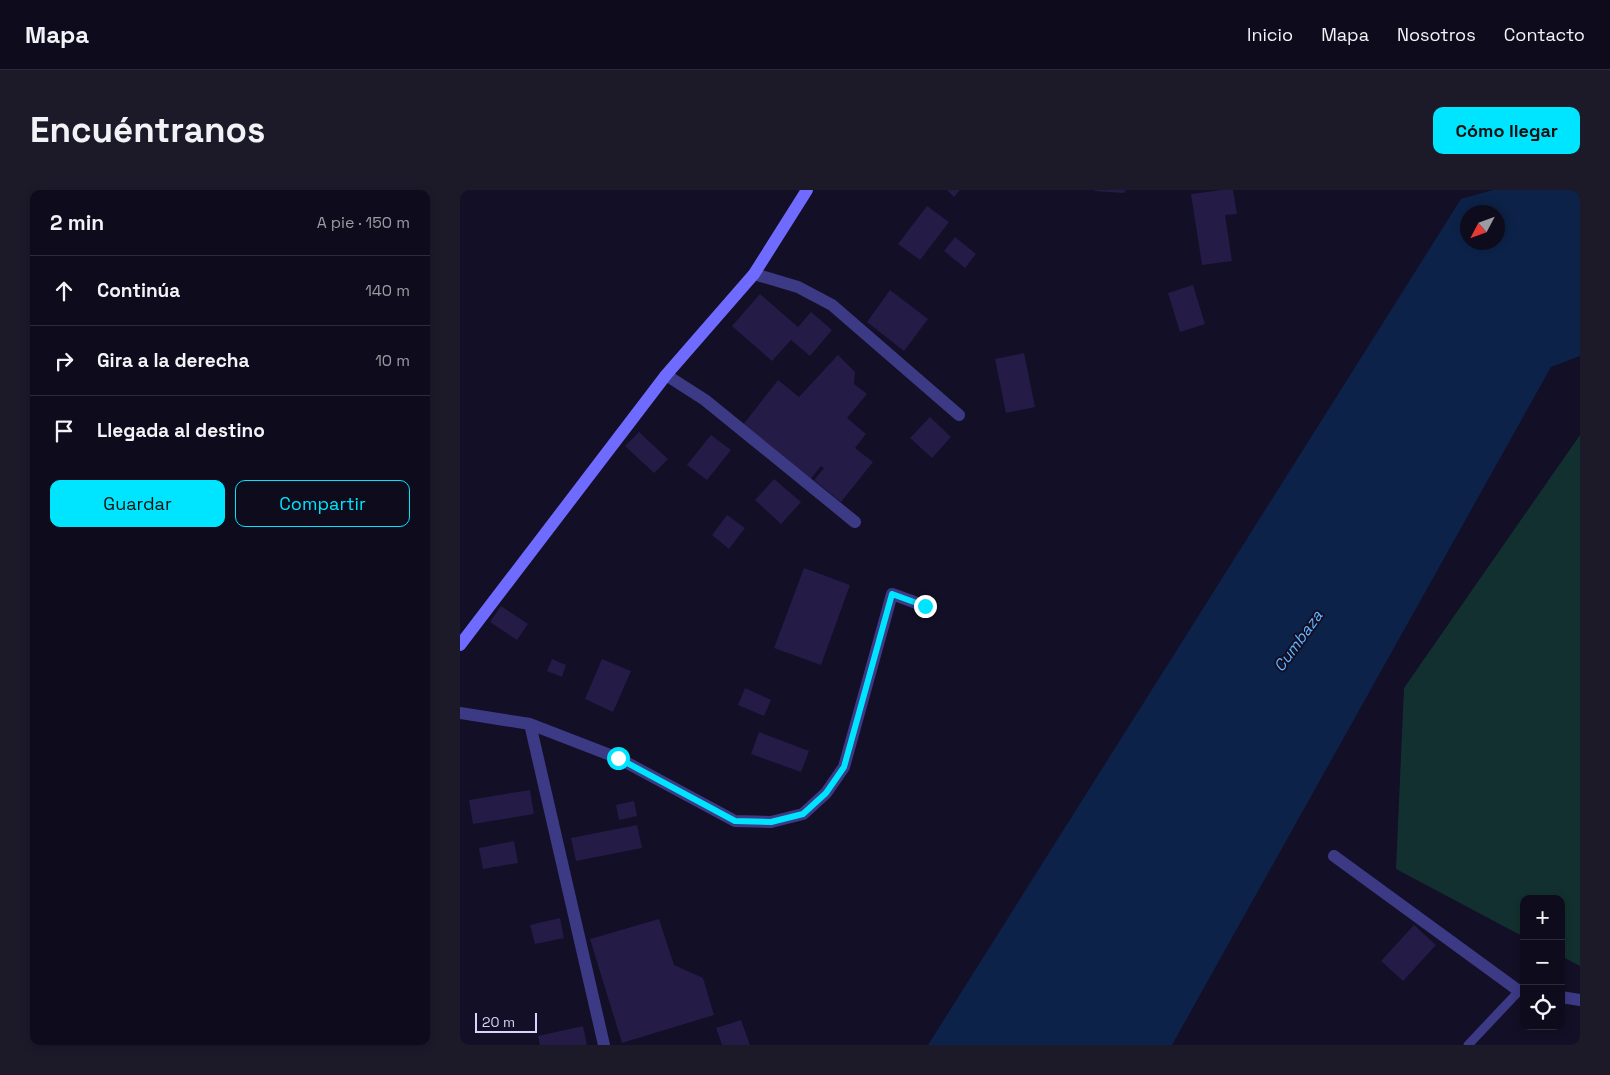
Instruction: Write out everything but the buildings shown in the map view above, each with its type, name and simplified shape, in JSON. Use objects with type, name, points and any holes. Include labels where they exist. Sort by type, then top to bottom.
[{"type":"street","points":[[460,645],[666,375],[754,274],[807,190]]},
{"type":"street","points":[[754,274],[798,287],[832,305],[959,415]]},
{"type":"street","points":[[666,375],[705,400],[856,522]]},
{"type":"street","points":[[460,713],[530,724],[618,758],[735,821],[771,822],[803,814],[826,793],[844,767],[892,594],[925,606]]},
{"type":"street","points":[[530,724],[604,1045]]},
{"type":"street","points":[[1334,856],[1520,990]]},
{"type":"street","points":[[1565,998],[1580,1000]]},
{"type":"lane","points":[[1468,1045],[1520,993]]},
{"type":"green space","points":[[1580,435],[1580,966],[1565,958],[1565,895],[1520,895],[1520,935],[1396,869],[1404,688]]},
{"type":"water","name":"Cumbaza","points":[[1493,190],[1580,190],[1580,356],[1551,367],[1172,1045],[928,1045],[1461,199]]},
{"type":"route","points":[[618,758],[735,821],[771,822],[803,814],[826,793],[844,767],[892,594],[925,606]]}]
